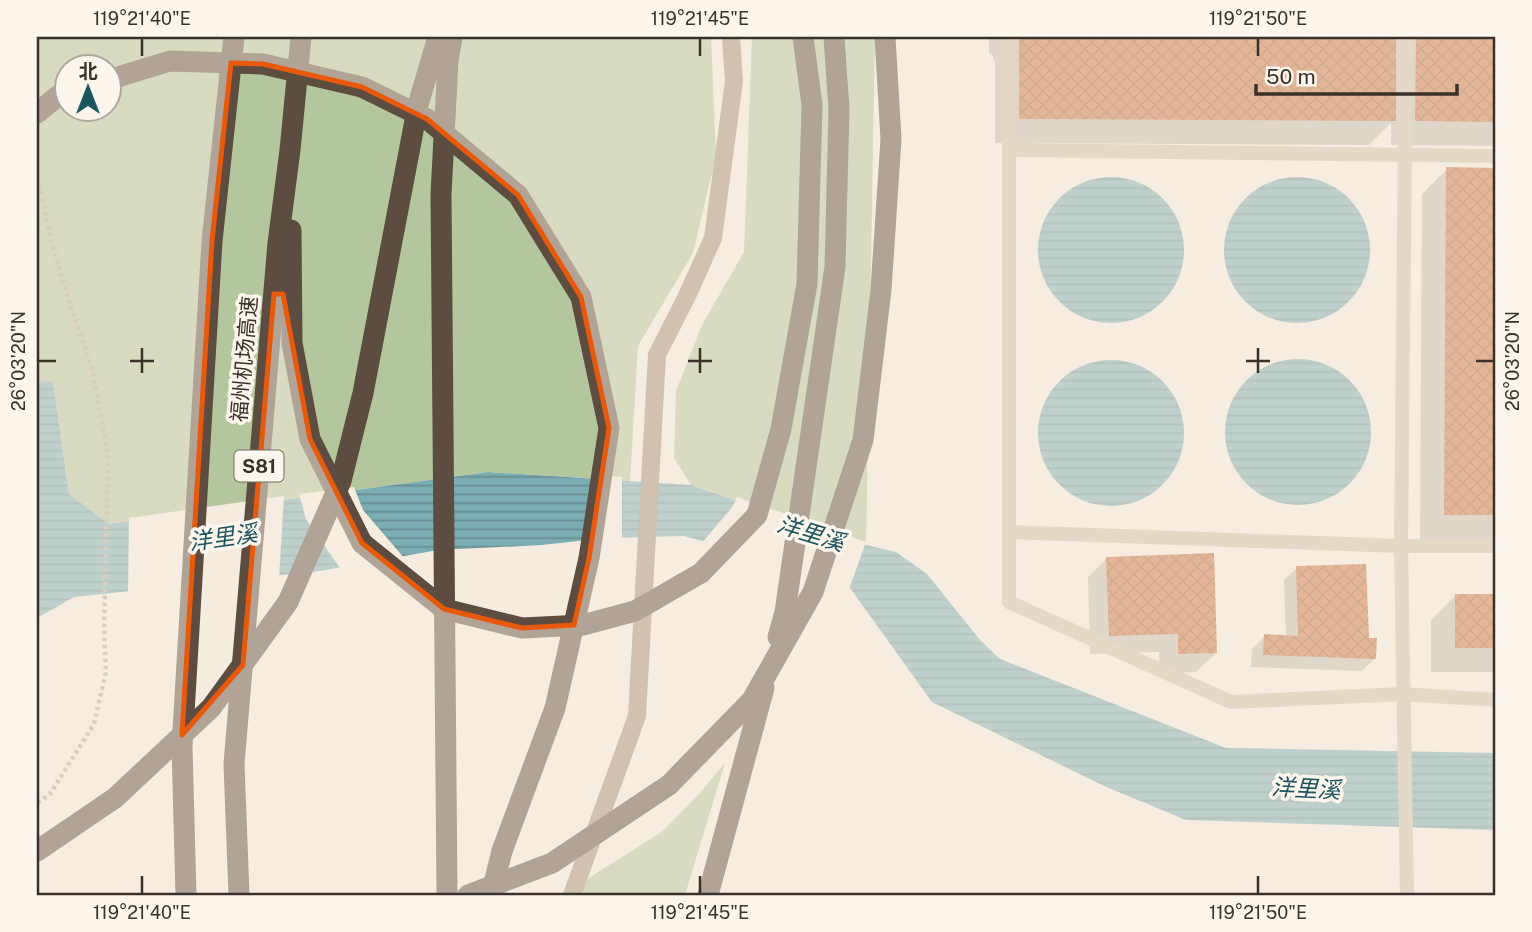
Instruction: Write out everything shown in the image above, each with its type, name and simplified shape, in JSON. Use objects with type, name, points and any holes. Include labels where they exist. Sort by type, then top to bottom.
[{"type":"highway","name":"福州机场高速","points":[[186,895],[181,747],[212,241],[234,37]]},
{"type":"highway","name":"福州机场高速","points":[[239,895],[234,764],[278,243],[301,37]]},
{"type":"highway","points":[[37,851],[115,798],[211,708],[288,602],[341,481],[363,393],[418,105],[438,37]]},
{"type":"highway","points":[[447,895],[441,194],[448,61],[452,37]]},
{"type":"highway","points":[[290,150],[292,344],[310,439],[362,543],[443,610],[522,628],[583,625],[635,611],[701,573],[757,515],[781,429],[807,284],[811,105],[803,37]]},
{"type":"highway","points":[[708,895],[785,612],[835,267],[839,109],[834,37]]},
{"type":"highway","points":[[468,895],[552,863],[669,785],[752,700],[813,592],[863,440],[881,290],[891,139],[885,37]]},
{"type":"highway","points":[[122,76],[170,61],[263,64],[362,87],[427,119],[518,195],[581,297],[609,428],[589,558],[555,708],[502,851],[491,895]]},
{"type":"highway","points":[[37,113],[52,101]]},
{"type":"main road","points":[[572,895],[637,716],[657,355],[713,239],[734,82],[731,37]]},
{"type":"lane","points":[[1009,37],[1009,602],[1231,702],[1402,694],[1495,700]]},
{"type":"lane","points":[[1406,37],[1401,546],[1407,895]]},
{"type":"lane","points":[[1009,150],[1495,156]]},
{"type":"lane","points":[[1009,532],[1495,547]]},
{"type":"path","points":[[37,172],[51,241],[92,368],[108,456],[104,629],[106,672],[94,724],[50,794],[37,803]]},
{"type":"highlighted area","points":[[231,63],[263,64],[362,87],[427,119],[518,195],[581,297],[609,428],[589,558],[574,625],[522,628],[444,609],[362,543],[310,439],[283,294],[274,294],[243,665],[182,735],[212,241]]},
{"type":"green space","points":[[37,37],[711,37],[716,156],[693,253],[638,346],[630,481],[488,472],[109,524],[69,494],[53,382],[37,381]]},
{"type":"green space","points":[[752,37],[875,37],[866,545],[691,485],[674,458],[676,391],[702,325],[744,252]]},
{"type":"green space","points":[[725,763],[685,895],[577,895],[581,883],[663,831]]},
{"type":"water","points":[[1111,177],[1139,183],[1162,199],[1178,222],[1184,250],[1178,278],[1162,301],[1139,317],[1111,323],[1083,317],[1060,301],[1044,278],[1038,250],[1044,222],[1060,199],[1083,183]]},
{"type":"water","points":[[1297,177],[1325,183],[1348,199],[1364,222],[1370,250],[1364,278],[1348,301],[1325,317],[1297,323],[1269,317],[1246,301],[1230,278],[1224,250],[1230,222],[1246,199],[1269,183]]},
{"type":"water","points":[[1298,359],[1326,365],[1349,381],[1365,404],[1371,432],[1365,460],[1349,483],[1326,499],[1298,505],[1270,499],[1247,483],[1231,460],[1225,432],[1231,404],[1247,381],[1270,365]]},
{"type":"water","points":[[1111,360],[1139,366],[1162,382],[1178,405],[1184,433],[1178,461],[1162,484],[1139,500],[1111,506],[1083,500],[1060,484],[1044,461],[1038,433],[1044,405],[1060,382],[1083,366]]},
{"type":"water","name":"洋里溪","points":[[37,381],[53,382],[69,494],[109,524],[488,472],[691,485],[866,545],[896,552],[927,574],[980,640],[1000,659],[1226,748],[1495,753],[1495,830],[1186,820],[1104,786],[932,702],[850,588],[833,576],[684,536],[605,538],[542,545],[438,550],[320,571],[74,597],[37,618]]},
{"type":"pier","points":[[592,475],[622,477],[622,541],[585,544]]},
{"type":"pier","points":[[354,487],[363,510],[405,559],[342,571],[306,519],[299,494]]},
{"type":"pier","points":[[284,496],[279,579],[128,595],[129,518]]},
{"type":"pier","points":[[737,497],[866,542],[848,592],[832,579],[701,544],[733,506]]},
{"type":"building","points":[[1019,37],[1396,37],[1396,121],[1019,119]]},
{"type":"building","points":[[1416,37],[1495,37],[1495,122],[1415,121]]},
{"type":"building","points":[[1446,167],[1495,168],[1495,515],[1444,515]]},
{"type":"building","points":[[1214,553],[1217,653],[1178,654],[1178,634],[1109,636],[1106,557]]},
{"type":"building","points":[[1366,564],[1369,638],[1377,638],[1376,659],[1263,655],[1264,634],[1298,636],[1296,566]]},
{"type":"building","points":[[1455,594],[1495,594],[1495,648],[1455,648]]}]
